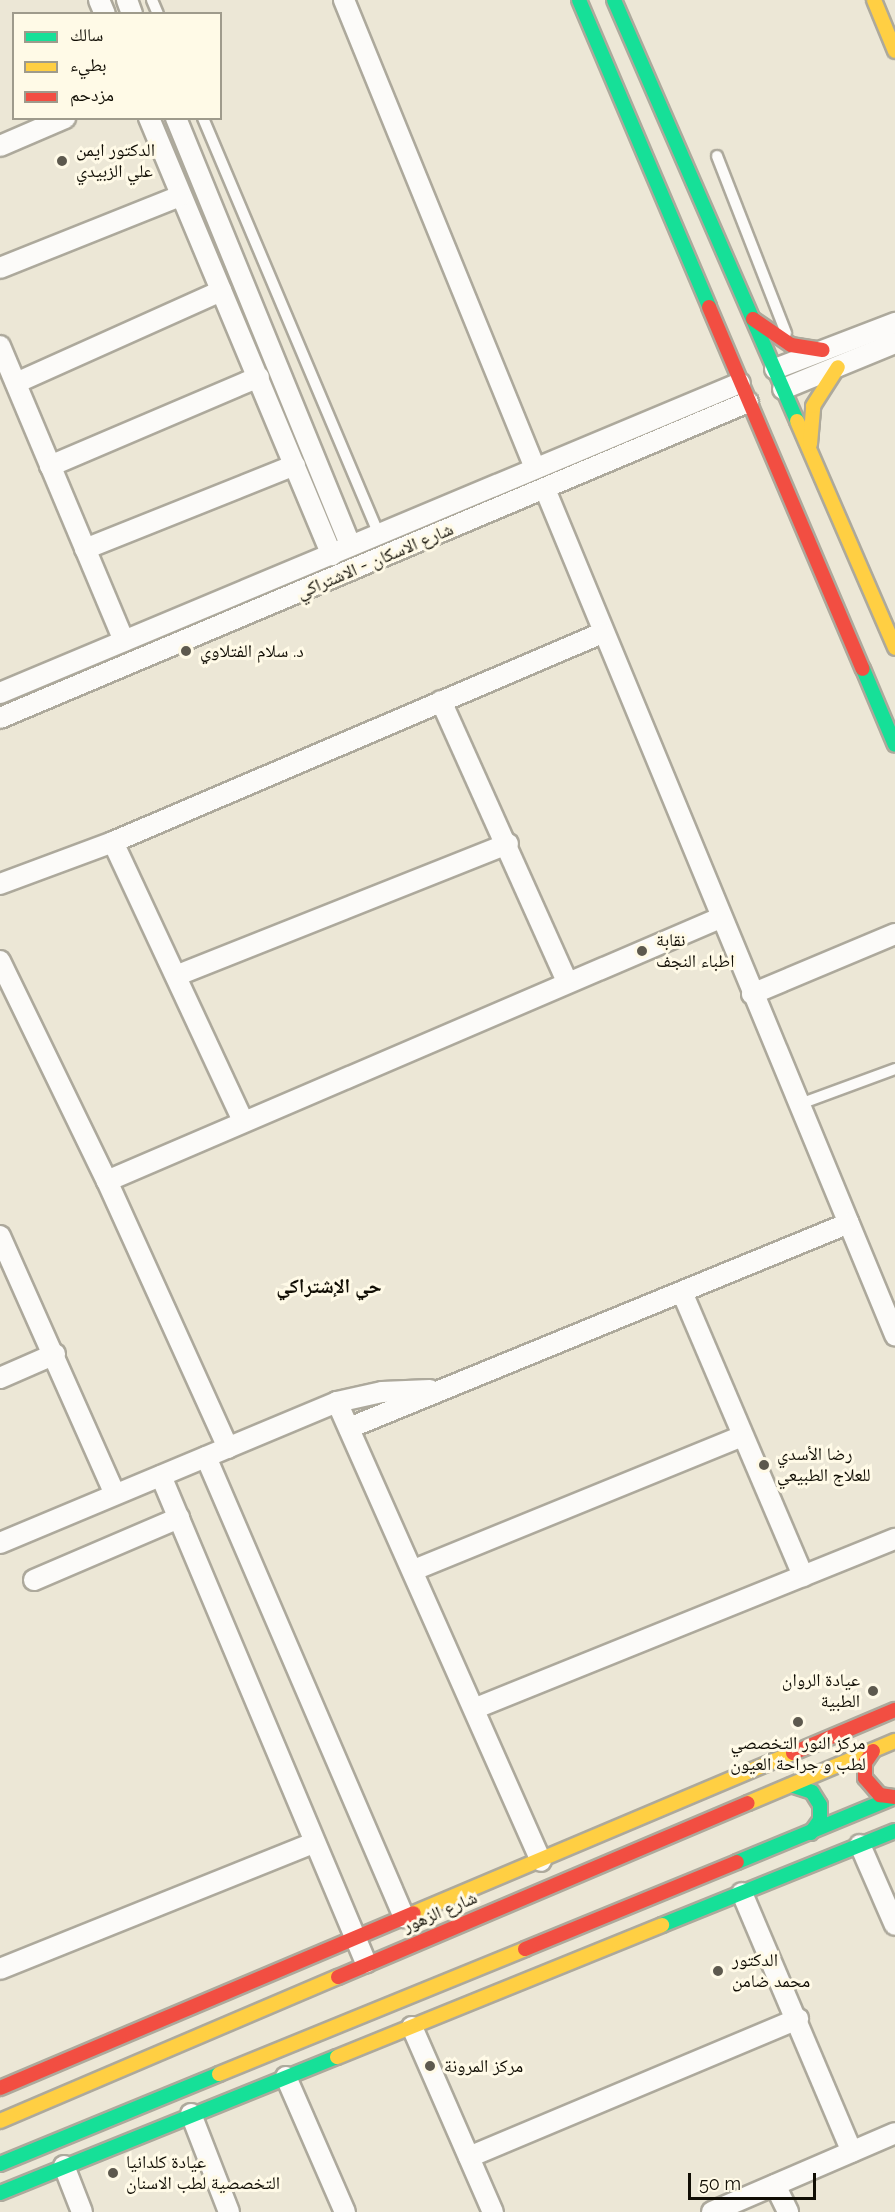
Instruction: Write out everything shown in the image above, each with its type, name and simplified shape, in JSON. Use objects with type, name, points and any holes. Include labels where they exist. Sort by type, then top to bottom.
[{"type":"main road","points":[[579,0],[895,745]]},
{"type":"main road","points":[[614,0],[812,452],[895,648]]},
{"type":"main road","points":[[874,0],[895,51]]},
{"type":"main road","points":[[751,316],[791,345],[823,350]]},
{"type":"main road","points":[[812,452],[813,406],[838,367]]},
{"type":"main road","points":[[814,553],[849,539]]},
{"type":"main road","points":[[0,2088],[895,1710]]},
{"type":"main road","name":"شارع الزهور","points":[[0,2121],[366,1963],[895,1742]]},
{"type":"main road","points":[[873,1751],[865,1763],[865,1778],[880,1795],[895,1797]]},
{"type":"main road","points":[[791,1785],[812,1792],[820,1805],[820,1820],[811,1833]]},
{"type":"main road","points":[[0,2164],[106,2113],[334,2028],[895,1797]]},
{"type":"main road","points":[[0,2193],[895,1831]]},
{"type":"main road","points":[[599,1918],[611,1945]]},
{"type":"main road","points":[[334,2028],[346,2053]]},
{"type":"main road","points":[[97,2094],[142,2059]]},
{"type":"street","points":[[344,0],[536,468]]},
{"type":"street","points":[[0,146],[60,120]]},
{"type":"street","points":[[150,120],[332,555]]},
{"type":"street","points":[[177,120],[351,546]]},
{"type":"street","points":[[0,268],[180,196]]},
{"type":"street","points":[[16,383],[221,291]]},
{"type":"street","points":[[775,369],[895,323]]},
{"type":"street","points":[[783,389],[895,343]]},
{"type":"street","points":[[0,346],[124,641]]},
{"type":"street","points":[[50,466],[259,377]]},
{"type":"street","name":"شارع الاسكان - الاشتراكي","points":[[0,693],[740,383]]},
{"type":"street","name":"شارع الاسكان - الاشتراكي","points":[[0,718],[748,402]]},
{"type":"street","points":[[85,549],[295,465]]},
{"type":"street","points":[[545,489],[602,633],[895,1335]]},
{"type":"street","points":[[430,511],[440,534]]},
{"type":"street","points":[[0,884],[114,842],[602,633]]},
{"type":"street","points":[[441,701],[508,844],[567,982]]},
{"type":"street","points":[[114,842],[178,975],[243,1121]]},
{"type":"street","points":[[178,975],[508,844]]},
{"type":"street","points":[[107,1181],[720,918]]},
{"type":"street","points":[[752,994],[895,934]]},
{"type":"street","points":[[0,961],[107,1181],[228,1448]]},
{"type":"street","points":[[349,1428],[849,1223]]},
{"type":"street","points":[[0,1236],[56,1354],[115,1494]]},
{"type":"street","points":[[682,1292],[803,1576]]},
{"type":"street","points":[[0,1378],[56,1354]]},
{"type":"street","points":[[0,1543],[337,1402],[382,1392],[445,1389]]},
{"type":"street","points":[[337,1402],[476,1708],[541,1861]]},
{"type":"street","points":[[414,1570],[742,1436]]},
{"type":"street","points":[[206,1457],[404,1917]]},
{"type":"street","points":[[161,1476],[313,1843],[366,1963]]},
{"type":"street","points":[[34,1580],[179,1518]]},
{"type":"street","points":[[476,1708],[895,1539]]},
{"type":"street","points":[[0,1969],[313,1843]]},
{"type":"street","points":[[860,1845],[895,1925]]},
{"type":"street","points":[[742,1893],[798,2019],[852,2152]]},
{"type":"street","points":[[469,2157],[798,2019]]},
{"type":"street","points":[[412,2026],[493,2212]]},
{"type":"street","points":[[286,2078],[345,2212]]},
{"type":"street","points":[[191,2114],[229,2212]]},
{"type":"street","points":[[712,2212],[895,2133]]},
{"type":"street","points":[[64,2166],[82,2212]]},
{"type":"street","points":[[776,2185],[788,2212]]},
{"type":"lane","points":[[203,120],[378,533]]},
{"type":"lane","points":[[717,156],[791,345]]},
{"type":"lane","points":[[800,1104],[895,1069]]},
{"type":"traffic: fast","points":[[579,0],[709,307]]},
{"type":"traffic: fast","points":[[614,0],[797,421]]},
{"type":"traffic: fast","points":[[863,669],[895,745]]},
{"type":"traffic: fast","points":[[791,1785],[812,1792],[820,1805],[820,1820],[811,1833]]},
{"type":"traffic: fast","points":[[737,1862],[895,1797]]},
{"type":"traffic: fast","points":[[662,1925],[895,1831]]},
{"type":"traffic: fast","points":[[0,2193],[337,2057]]},
{"type":"traffic: fast","points":[[0,2164],[219,2074]]},
{"type":"traffic: slow","points":[[874,0],[895,51]]},
{"type":"traffic: slow","points":[[810,444],[813,406],[838,367]]},
{"type":"traffic: slow","points":[[797,421],[895,648]]},
{"type":"traffic: slow","points":[[748,1803],[895,1741]]},
{"type":"traffic: slow","points":[[414,1913],[793,1753]]},
{"type":"traffic: slow","points":[[337,2057],[662,1925]]},
{"type":"traffic: slow","points":[[219,2074],[525,1949]]},
{"type":"traffic: slow","points":[[0,2121],[338,1977]]},
{"type":"traffic: jam","points":[[709,307],[863,669]]},
{"type":"traffic: jam","points":[[753,319],[791,345],[823,350]]},
{"type":"traffic: jam","points":[[793,1753],[895,1710]]},
{"type":"traffic: jam","points":[[873,1751],[865,1763],[865,1778],[880,1795],[895,1797]]},
{"type":"traffic: jam","points":[[338,1977],[748,1803]]},
{"type":"traffic: jam","points":[[525,1949],[737,1862]]},
{"type":"traffic: jam","points":[[0,2088],[414,1913]]},
{"type":"place","name":"الدكتور ايمن علي الزبيدي","points":[[62,161]]},
{"type":"place","name":"د. سلام الفتلاوي","points":[[186,651]]},
{"type":"place","name":"نقابة اطباء النجف","points":[[642,951]]},
{"type":"place","name":"رضا الأسدي للعلاج الطبيعي","points":[[764,1465]]},
{"type":"place","name":"عيادة الروان الطبية","points":[[873,1691]]},
{"type":"place","name":"مركز النور التخصصي لطب و جراحة العيون","points":[[798,1722]]},
{"type":"place","name":"الدكتور محمد ضامن","points":[[718,1971]]},
{"type":"place","name":"مركز المرونة","points":[[430,2066]]},
{"type":"place","name":"عيادة كلدانيا التخصصية لطب الاسنان","points":[[113,2173]]},
{"type":"district","name":"حي الإشتراكي","points":[[329,1286]]}]
